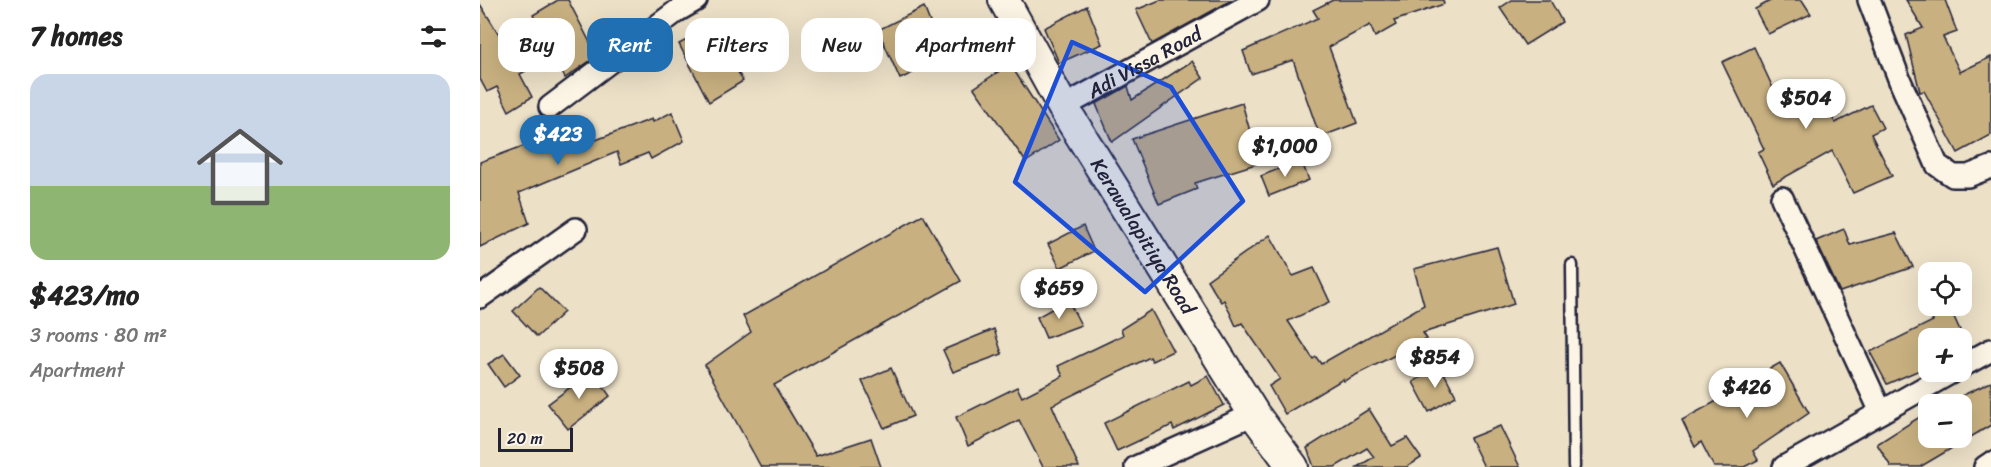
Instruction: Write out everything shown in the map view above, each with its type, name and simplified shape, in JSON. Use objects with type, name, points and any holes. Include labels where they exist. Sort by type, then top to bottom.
[{"type":"street","points":[[550,107],[677,11],[696,0]]},
{"type":"street","name":"Kerawalapitiya Road","points":[[1004,0],[1063,107],[1254,414],[1293,467]]},
{"type":"street","name":"Adi Vissa Road","points":[[1063,107],[1258,0]]},
{"type":"street","points":[[1869,0],[1900,81],[1937,165],[1953,177],[1968,176],[1991,167]]},
{"type":"street","points":[[1782,198],[1881,412]]},
{"type":"street","points":[[480,297],[576,229]]},
{"type":"street","points":[[1972,360],[1991,350]]},
{"type":"street","points":[[1784,467],[1934,382]]},
{"type":"street","points":[[1136,467],[1254,414]]},
{"type":"street","points":[[1985,467],[1991,464]]},
{"type":"lane","points":[[1572,265],[1574,467]]},
{"type":"highlighted area","points":[[1072,42],[1171,87],[1243,201],[1145,292],[1015,182]]},
{"type":"building","points":[[558,0],[568,0],[587,37],[587,63],[575,71],[575,18],[534,18],[533,15]]},
{"type":"building","points":[[1160,0],[1232,0],[1152,44],[1136,10]]},
{"type":"building","points":[[1333,0],[1443,0],[1444,4],[1394,21],[1396,25],[1375,37],[1370,25],[1329,47],[1357,123],[1320,137],[1293,60],[1251,74],[1243,51],[1318,18],[1313,10]]},
{"type":"building","points":[[1512,0],[1550,0],[1562,22],[1525,45],[1500,8]]},
{"type":"building","points":[[1772,0],[1802,0],[1811,14],[1768,34],[1755,9]]},
{"type":"building","points":[[1906,0],[1945,0],[1957,32],[1943,37],[1960,72],[1991,57],[1991,135],[1958,153],[1924,91],[1920,92],[1906,35],[1923,28]]},
{"type":"building","points":[[480,4],[498,33],[498,72],[524,72],[520,74],[532,97],[509,111],[497,87],[487,92],[480,79]]},
{"type":"building","points":[[1087,6],[1102,44],[1059,63],[1044,28]]},
{"type":"building","points":[[924,7],[928,18],[902,18]]},
{"type":"building","points":[[895,22],[895,68],[883,41],[883,28]]},
{"type":"building","points":[[685,41],[685,56],[679,44]]},
{"type":"building","points":[[1754,47],[1786,116],[1826,102],[1835,123],[1871,105],[1883,128],[1871,134],[1892,176],[1853,193],[1832,151],[1773,184],[1758,152],[1764,149],[1722,62]]},
{"type":"building","points":[[1192,61],[1203,78],[1112,142],[1096,104],[1128,86],[1132,100]]},
{"type":"building","points":[[562,72],[574,72],[565,78]]},
{"type":"building","points":[[693,72],[738,72],[743,81],[709,102]]},
{"type":"building","points":[[897,72],[915,72],[900,79]]},
{"type":"building","points":[[998,72],[1015,72],[1059,140],[1026,162],[974,88]]},
{"type":"building","points":[[1242,103],[1259,163],[1195,183],[1197,189],[1159,204],[1132,139]]},
{"type":"building","points":[[672,112],[684,141],[651,159],[648,153],[621,164],[617,152],[519,193],[529,223],[480,247],[480,162],[526,145],[522,137],[575,117],[585,144],[652,119],[653,122]]},
{"type":"building","points":[[1301,160],[1309,180],[1269,196],[1261,176]]},
{"type":"building","points":[[923,215],[961,281],[774,385],[816,456],[871,438],[881,467],[761,467],[705,365],[751,332],[743,316]]},
{"type":"building","points":[[1083,226],[1094,251],[1060,268],[1048,244]]},
{"type":"building","points":[[1844,229],[1850,245],[1896,233],[1913,267],[1840,292],[1816,241]]},
{"type":"building","points":[[1270,235],[1293,276],[1314,268],[1330,302],[1288,321],[1313,359],[1316,357],[1321,364],[1424,305],[1414,269],[1497,247],[1514,304],[1423,333],[1427,339],[1344,381],[1343,379],[1285,414],[1269,386],[1280,379],[1242,323],[1236,326],[1224,300],[1221,302],[1207,280]]},
{"type":"building","points":[[539,287],[564,312],[537,337],[513,311]]},
{"type":"building","points":[[1068,300],[1081,325],[1046,338],[1037,317]]},
{"type":"building","points":[[1151,310],[1173,351],[1152,361],[1150,357],[1052,405],[1079,467],[1043,467],[1019,420],[968,446],[956,417],[1017,387],[1022,397],[1063,376],[1058,366],[1123,335],[1121,329]]},
{"type":"building","points":[[1931,316],[1954,316],[1959,328],[1919,328],[1933,321]]},
{"type":"building","points":[[1918,328],[1918,371],[1887,384],[1870,352]]},
{"type":"building","points":[[994,329],[1002,354],[953,372],[943,350]]},
{"type":"building","points":[[504,354],[520,375],[504,387],[488,364]]},
{"type":"building","points":[[1780,363],[1809,413],[1753,451],[1758,460],[1744,467],[1714,467],[1701,442],[1695,447],[1682,420]]},
{"type":"building","points":[[1440,365],[1456,396],[1429,412],[1413,382]]},
{"type":"building","points":[[891,368],[913,416],[884,428],[862,381]]},
{"type":"building","points":[[592,371],[610,396],[568,429],[548,404]]},
{"type":"building","points":[[1208,376],[1224,405],[1174,430],[1172,425],[1117,451],[1104,423],[1189,381],[1191,385]]},
{"type":"building","points":[[1991,382],[1991,425],[1972,436],[1972,394],[1965,394]]},
{"type":"building","points":[[1369,409],[1392,446],[1407,438],[1421,458],[1407,467],[1357,467],[1374,457],[1367,448],[1335,467],[1314,467],[1307,448]]},
{"type":"building","points":[[1918,418],[1918,448],[1952,448],[1920,467],[1891,467],[1877,444]]},
{"type":"building","points":[[1500,426],[1520,467],[1484,467],[1470,438]]}]
